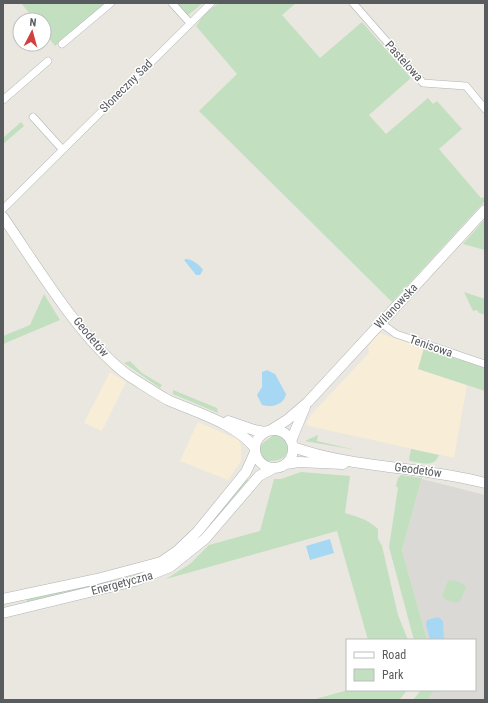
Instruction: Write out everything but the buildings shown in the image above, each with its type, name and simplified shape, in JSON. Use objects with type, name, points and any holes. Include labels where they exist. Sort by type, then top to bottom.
[{"type":"street","points":[[62,44],[111,3]]},
{"type":"street","points":[[172,3],[190,23]]},
{"type":"street","name":"Słoneczny Sad","points":[[3,209],[211,3]]},
{"type":"street","name":"Pastelowa","points":[[353,3],[423,83],[466,86],[485,109]]},
{"type":"street","points":[[3,100],[48,61]]},
{"type":"street","points":[[33,117],[62,149]]},
{"type":"street","name":"Wilanowska","points":[[268,431],[308,402],[485,210]]},
{"type":"street","name":"Geodetów","points":[[3,216],[69,311],[106,356],[130,376],[162,396],[213,418],[241,434],[255,450]]},
{"type":"street","name":"Tenisowa","points":[[381,323],[396,334],[485,364]]},
{"type":"street","name":"Wilanowska","points":[[292,444],[300,417],[308,402]]},
{"type":"street","name":"Geodetów","points":[[213,418],[221,419],[254,430],[268,431]]},
{"type":"street","points":[[268,431],[283,433],[292,444],[291,456],[286,464],[274,468],[262,464],[255,450],[258,438],[268,431]]},
{"type":"street","name":"Geodetów","points":[[292,444],[312,454],[350,462],[407,468],[485,482]]},
{"type":"street","name":"Energetyczna","points":[[3,599],[103,578],[161,562],[177,551],[202,527],[246,472],[255,450]]},
{"type":"street","name":"Geodetów","points":[[286,464],[299,462],[334,464],[350,462]]},
{"type":"street","name":"Energetyczna","points":[[3,613],[134,581],[170,567],[205,539],[259,476],[274,468]]},
{"type":"shaded area","points":[[379,333],[424,348],[418,369],[467,385],[454,458],[309,426],[306,423],[311,415],[369,353],[368,347]]},
{"type":"shaded area","points":[[110,372],[126,382],[102,431],[84,423]]},
{"type":"shaded area","points":[[198,422],[239,440],[241,445],[241,461],[228,480],[180,461]]},
{"type":"shaded area","points":[[422,479],[485,495],[485,700],[427,700],[434,691],[476,691],[476,639],[427,639],[402,550]]},
{"type":"green space","points":[[21,3],[107,3],[55,46],[52,42],[52,12],[28,12]]},
{"type":"green space","points":[[176,3],[203,3],[187,16]]},
{"type":"green space","points":[[219,3],[296,3],[282,15],[320,58],[362,22],[411,78],[369,115],[386,134],[428,98],[433,104],[437,101],[462,129],[439,149],[481,198],[485,197],[485,201],[392,302],[199,111],[237,74],[196,26],[205,13]]},
{"type":"green space","points":[[21,122],[24,126],[3,144],[3,138]]},
{"type":"green space","points":[[485,219],[485,250],[463,244]]},
{"type":"green space","points":[[464,292],[485,299],[485,315],[479,313],[477,310],[473,311]]},
{"type":"green space","points":[[44,294],[60,320],[3,344],[3,336],[30,325]]},
{"type":"green space","points":[[424,348],[485,368],[485,391],[418,369]]},
{"type":"green space","points":[[130,361],[142,373],[162,385],[160,388],[124,363]]},
{"type":"green space","points":[[173,390],[217,408],[218,413],[173,394]]},
{"type":"green space","points":[[275,433],[283,436],[288,442],[289,446],[287,453],[281,459],[263,463],[259,459],[258,454],[260,446]]},
{"type":"green space","points":[[318,435],[317,441],[356,450],[305,441]]},
{"type":"green space","points":[[411,449],[439,455],[434,462],[427,464],[410,461]]},
{"type":"green space","points":[[301,472],[350,476],[345,513],[358,517],[378,529],[378,539],[382,546],[398,615],[408,639],[368,639],[337,531],[166,579],[190,564],[209,545],[260,531],[274,479],[281,479]]},
{"type":"green space","points":[[401,475],[422,478],[402,550],[427,639],[414,639],[389,547],[398,488],[396,486],[398,478]]},
{"type":"green space","points":[[246,479],[248,480],[200,538],[184,553],[166,565],[132,577],[26,603],[28,597],[105,583],[143,573],[177,556],[187,548],[214,520]]},
{"type":"green space","points":[[454,580],[466,587],[460,601],[456,603],[445,599],[442,596],[448,581]]},
{"type":"green space","points":[[346,691],[406,691],[401,698],[396,700],[312,700]]},
{"type":"green space","points":[[420,691],[434,691],[427,700],[413,700]]},
{"type":"water","points":[[186,259],[193,261],[202,268],[203,270],[200,275],[196,275],[184,260]]},
{"type":"water","points":[[267,370],[275,374],[286,394],[283,401],[273,406],[262,405],[257,395],[262,387],[262,372]]},
{"type":"water","points":[[330,539],[334,553],[310,560],[306,546]]},
{"type":"water","points":[[438,617],[443,621],[444,639],[430,639],[426,625],[427,620]]}]
